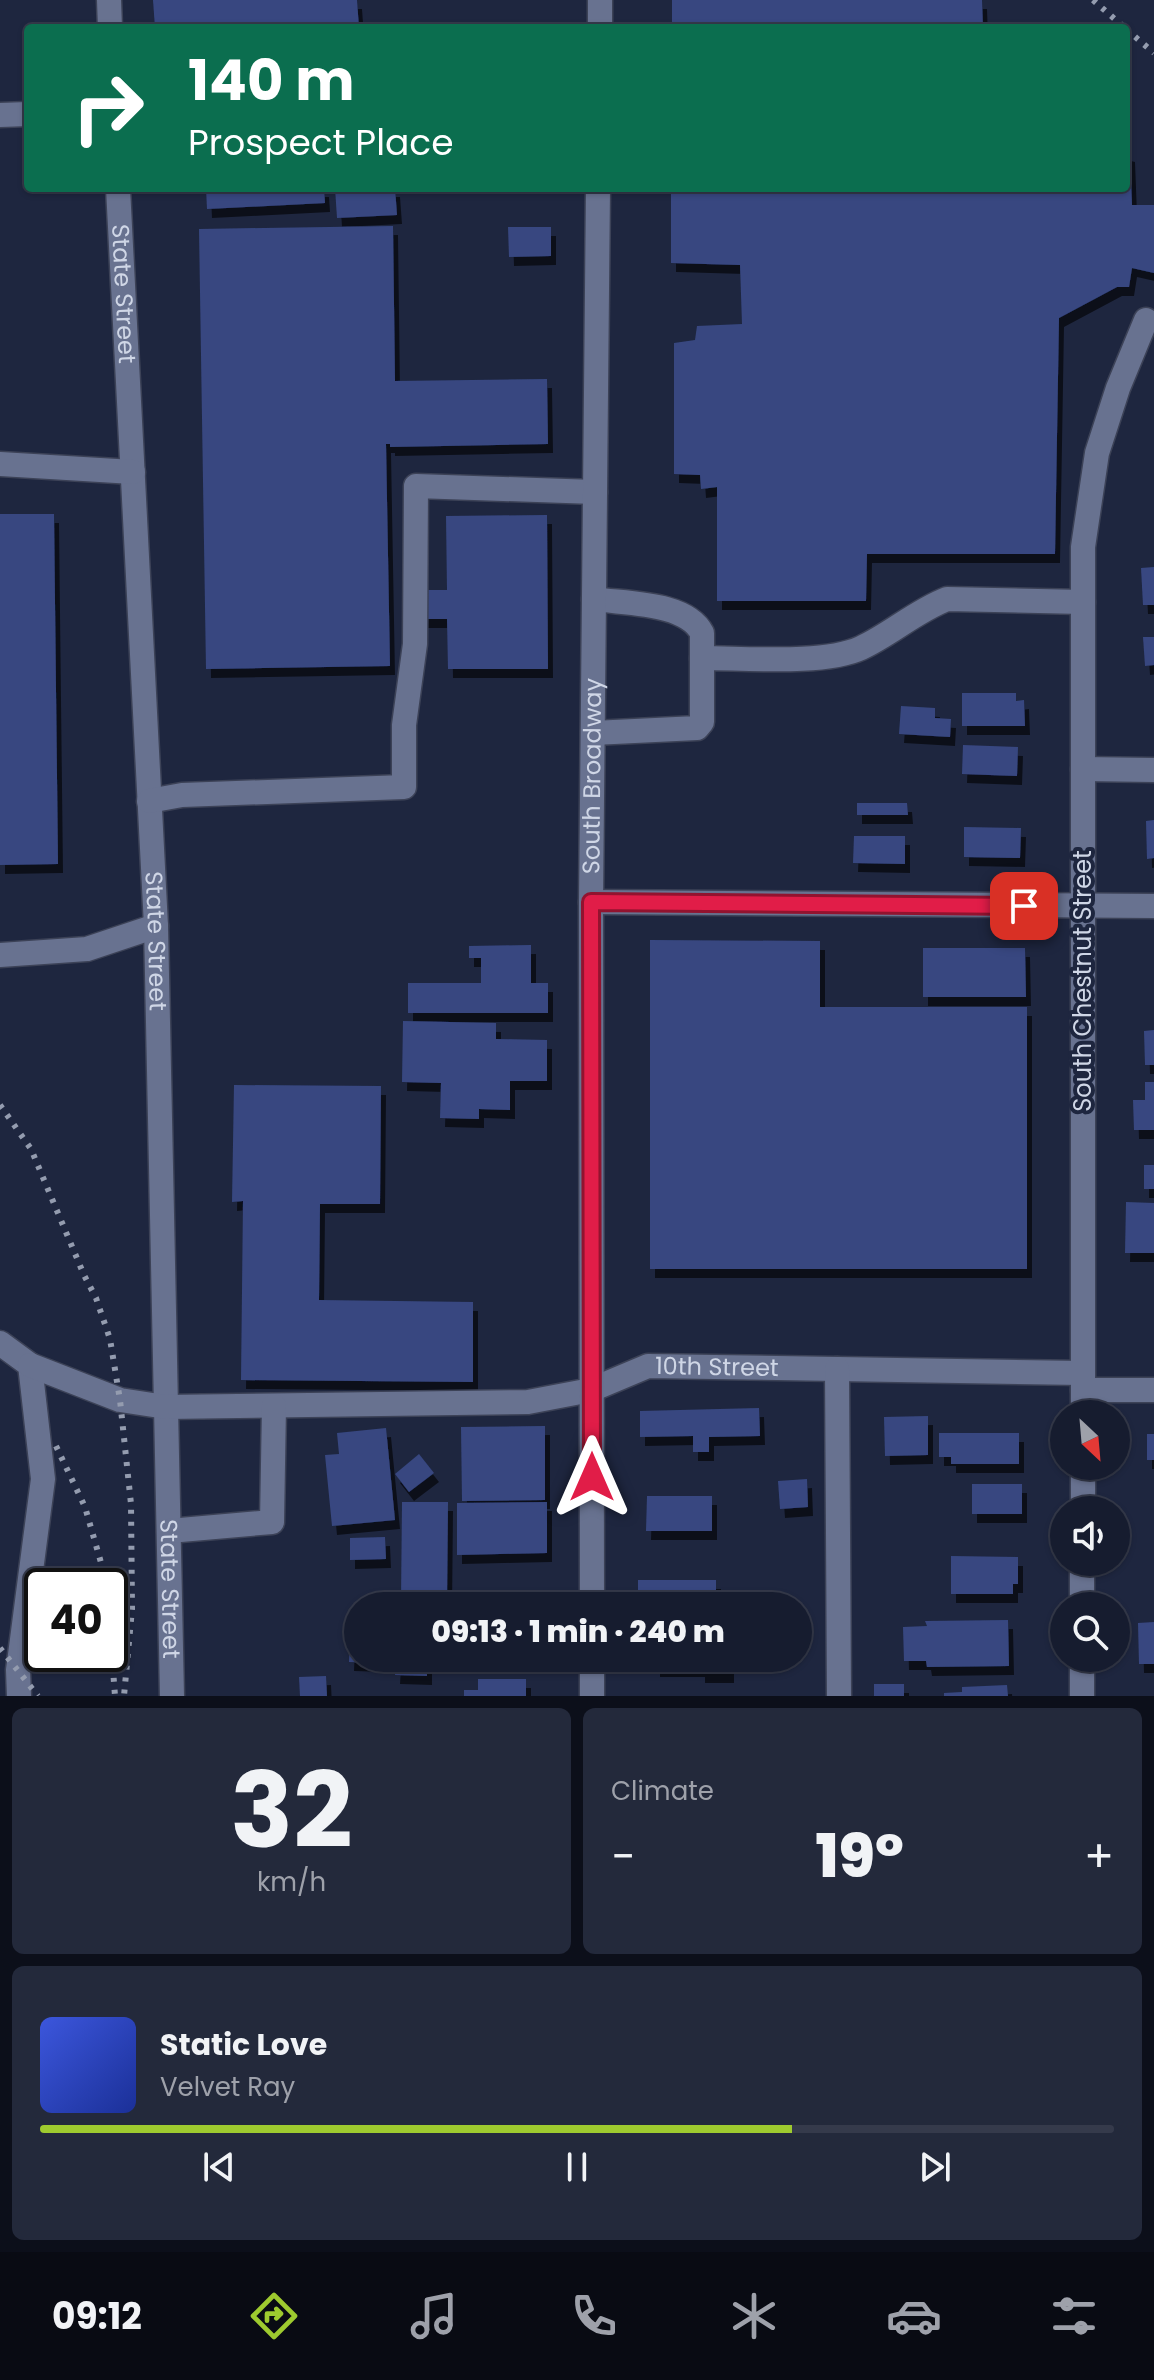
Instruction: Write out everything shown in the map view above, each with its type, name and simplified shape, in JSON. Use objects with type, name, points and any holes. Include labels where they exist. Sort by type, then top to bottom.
[{"type":"street","points":[[109,0],[110,24]]},
{"type":"street","points":[[600,0],[600,24]]},
{"type":"street","points":[[0,115],[24,114]]},
{"type":"street","name":"State Street","points":[[118,192],[156,926],[172,1696]]},
{"type":"street","name":"South Broadway","points":[[592,1592],[591,902],[598,192]]},
{"type":"street","name":"South Chestnut Street","points":[[1083,1392],[1083,547],[1097,453],[1118,388],[1146,320]]},
{"type":"street","points":[[0,464],[133,472]]},
{"type":"street","points":[[149,801],[182,795],[404,787],[404,725],[415,644],[416,486],[595,492]]},
{"type":"street","points":[[593,733],[697,728],[702,722],[702,633],[697,623],[676,610],[594,599]]},
{"type":"street","points":[[702,658],[826,657],[859,649],[933,604],[947,599],[1083,602]]},
{"type":"street","points":[[1083,769],[1154,770]]},
{"type":"street","points":[[591,902],[1154,906]]},
{"type":"street","points":[[0,955],[87,949],[156,926]]},
{"type":"street","name":"10th Street","points":[[0,1343],[30,1365],[120,1400],[166,1407],[528,1402],[591,1390],[648,1366],[837,1369],[1083,1392],[1154,1390]]},
{"type":"street","points":[[19,1696],[18,1670],[43,1479],[30,1365]]},
{"type":"street","points":[[837,1369],[839,1696]]},
{"type":"street","points":[[169,1531],[272,1522],[274,1406]]},
{"type":"street","points":[[592,1672],[592,1696]]},
{"type":"street","points":[[1082,1672],[1082,1696]]},
{"type":"building","points":[[153,0],[357,0],[359,24],[155,24]]},
{"type":"building","points":[[672,0],[982,0],[983,24],[672,24]]},
{"type":"building","points":[[1130,153],[1132,205],[1154,205],[1154,273],[1132,268],[1129,287],[1117,287],[1059,318],[1055,554],[867,554],[866,601],[717,601],[717,487],[701,489],[700,475],[674,474],[674,343],[695,340],[697,326],[742,324],[740,265],[671,263],[671,192],[1130,192]]},
{"type":"building","points":[[206,192],[324,192],[325,203],[207,209]]},
{"type":"building","points":[[335,192],[395,192],[397,215],[337,218]]},
{"type":"building","points":[[393,226],[395,381],[547,379],[548,444],[390,447],[386,444],[390,666],[206,669],[199,229]]},
{"type":"building","points":[[508,227],[551,227],[551,256],[509,257]]},
{"type":"building","points":[[0,514],[54,514],[58,864],[0,865]]},
{"type":"building","points":[[547,515],[548,669],[448,669],[447,619],[421,619],[421,590],[447,590],[446,516]]},
{"type":"building","points":[[1154,567],[1154,605],[1143,605],[1141,568]]},
{"type":"building","points":[[1143,637],[1154,637],[1154,665],[1145,666]]},
{"type":"building","points":[[962,693],[1016,693],[1016,701],[1024,700],[1025,726],[962,726]]},
{"type":"building","points":[[901,706],[935,708],[935,718],[951,719],[950,737],[899,734]]},
{"type":"building","points":[[963,745],[1018,747],[1017,776],[962,774]]},
{"type":"building","points":[[857,803],[907,803],[908,815],[857,815]]},
{"type":"building","points":[[1154,820],[1154,858],[1147,859],[1146,821]]},
{"type":"building","points":[[964,827],[1021,828],[1020,858],[964,857]]},
{"type":"building","points":[[854,836],[905,836],[905,864],[853,863]]},
{"type":"building","points":[[650,940],[820,941],[820,1007],[1027,1007],[1027,1269],[650,1269]]},
{"type":"building","points":[[531,945],[531,983],[548,983],[548,1013],[408,1013],[408,983],[481,983],[481,958],[469,958],[469,946]]},
{"type":"building","points":[[923,948],[1025,948],[1026,997],[923,997]]},
{"type":"building","points":[[403,1021],[496,1023],[496,1039],[547,1040],[547,1081],[510,1081],[510,1110],[479,1109],[479,1119],[440,1118],[441,1083],[402,1082]]},
{"type":"building","points":[[1154,1030],[1154,1065],[1145,1065],[1144,1031]]},
{"type":"building","points":[[1145,1082],[1154,1082],[1154,1130],[1134,1130],[1133,1100],[1145,1100]]},
{"type":"building","points":[[234,1085],[381,1086],[380,1204],[320,1204],[319,1300],[473,1302],[473,1382],[241,1380],[243,1201],[232,1202]]},
{"type":"building","points":[[1144,1165],[1154,1165],[1154,1189],[1144,1189]]},
{"type":"building","points":[[1126,1202],[1154,1203],[1154,1253],[1125,1253]]},
{"type":"building","points":[[759,1408],[760,1436],[709,1437],[709,1452],[693,1452],[693,1436],[640,1437],[640,1411]]},
{"type":"building","points":[[928,1416],[928,1455],[885,1456],[884,1417]]},
{"type":"building","points":[[545,1426],[545,1500],[462,1501],[461,1427]]},
{"type":"building","points":[[386,1428],[395,1520],[332,1526],[325,1455],[339,1454],[337,1433]]},
{"type":"building","points":[[939,1433],[1019,1433],[1019,1464],[951,1464],[951,1457],[939,1457]]},
{"type":"building","points":[[1147,1434],[1154,1434],[1154,1460],[1147,1460]]},
{"type":"building","points":[[419,1454],[434,1473],[409,1492],[395,1474]]},
{"type":"building","points":[[807,1479],[808,1507],[780,1509],[778,1481]]},
{"type":"building","points":[[972,1484],[1022,1484],[1022,1514],[972,1514]]},
{"type":"building","points":[[647,1496],[712,1496],[712,1531],[646,1531]]},
{"type":"building","points":[[402,1502],[448,1502],[447,1592],[401,1592]]},
{"type":"building","points":[[547,1502],[547,1553],[457,1555],[457,1503]]},
{"type":"building","points":[[385,1537],[386,1559],[350,1560],[350,1538]]},
{"type":"building","points":[[951,1556],[1018,1557],[1018,1584],[1013,1584],[1013,1594],[951,1594]]},
{"type":"building","points":[[638,1580],[716,1580],[716,1592],[638,1592]]},
{"type":"building","points":[[1008,1620],[1009,1666],[927,1667],[926,1661],[904,1661],[903,1627],[927,1626],[925,1621]]},
{"type":"building","points":[[1154,1622],[1154,1664],[1139,1664],[1138,1623]]},
{"type":"building","points":[[395,1672],[427,1672],[427,1676],[395,1675]]},
{"type":"building","points":[[700,1672],[729,1672],[729,1674]]},
{"type":"building","points":[[326,1676],[327,1696],[300,1696],[299,1677]]},
{"type":"building","points":[[478,1679],[526,1679],[526,1696],[464,1696],[464,1690],[478,1690]]},
{"type":"building","points":[[874,1684],[904,1684],[904,1696],[874,1696]]},
{"type":"building","points":[[1007,1685],[1008,1696],[944,1696],[944,1693],[962,1692],[962,1687]]},
{"type":"railway","points":[[1093,0],[1120,24]]},
{"type":"railway","points":[[1130,32],[1154,53]]},
{"type":"railway","points":[[0,1105],[31,1149],[96,1298],[110,1339],[131,1504],[132,1609],[124,1696]]},
{"type":"railway","points":[[56,1446],[85,1507],[103,1568]]},
{"type":"railway","points":[[0,1648],[38,1696]]},
{"type":"railway","points":[[113,1672],[115,1696]]},
{"type":"route","points":[[592,1477],[591,902],[1024,906]]}]
